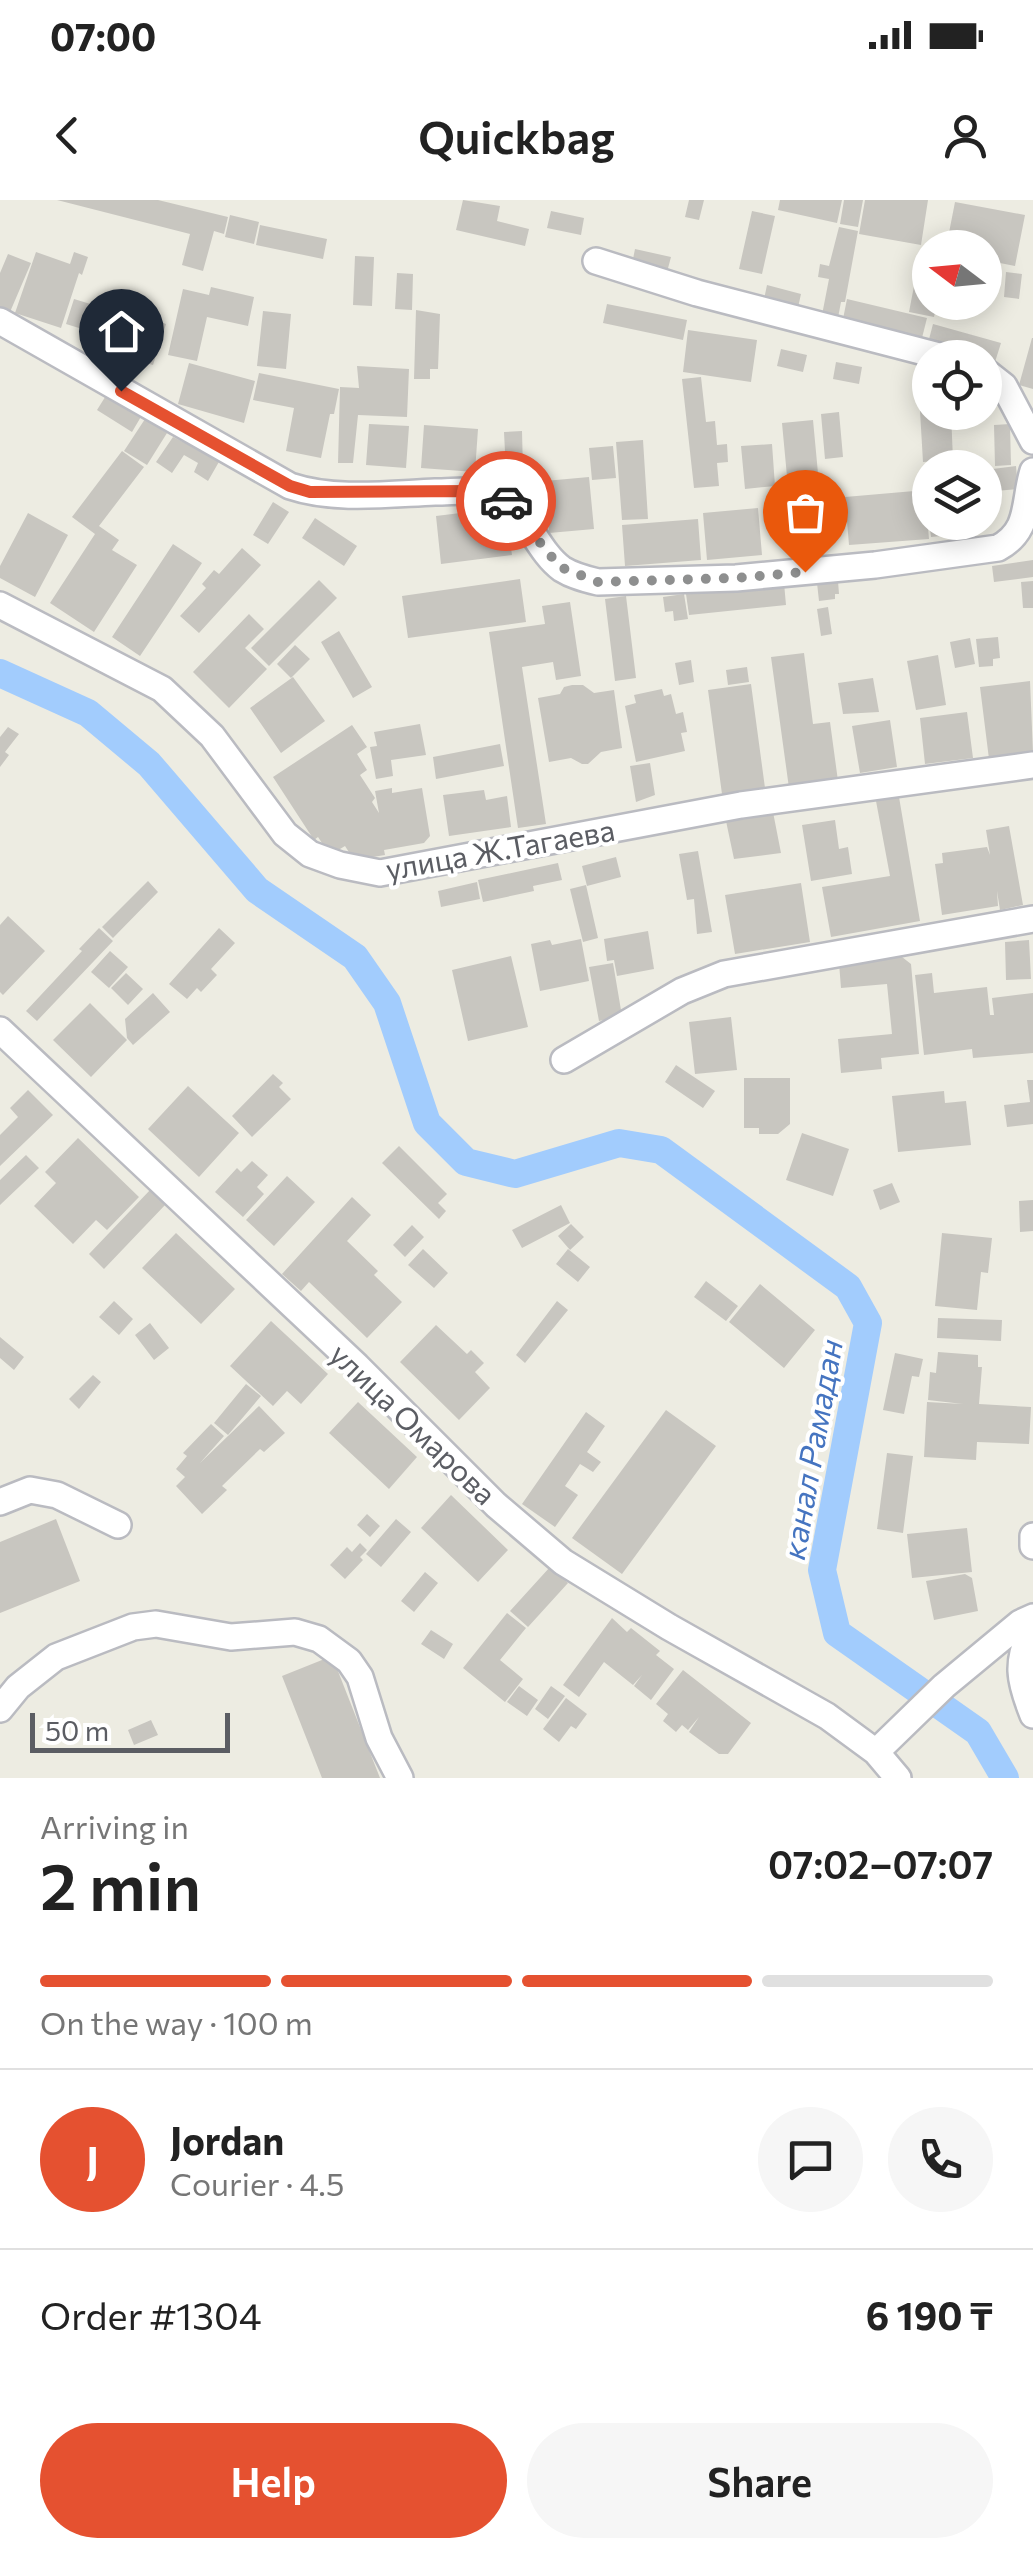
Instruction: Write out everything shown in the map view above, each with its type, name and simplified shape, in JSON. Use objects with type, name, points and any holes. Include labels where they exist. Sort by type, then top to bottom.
[{"type":"street","points":[[596,262],[697,293],[912,349]]},
{"type":"street","points":[[0,321],[290,486],[327,494],[472,491],[500,497],[516,510],[560,567],[598,582],[753,577],[998,548],[1012,540],[1022,526],[1033,471]]},
{"type":"street","points":[[1002,384],[1033,441]]},
{"type":"street","name":"улица Ж.Тагаева","points":[[0,604],[162,689],[212,736],[286,834],[310,854],[380,873],[740,805],[1033,765]]},
{"type":"street","points":[[564,1060],[682,991],[724,974],[1033,918]]},
{"type":"street","name":"улица Омарова","points":[[0,1030],[357,1366],[496,1504],[563,1562],[827,1716],[876,1752],[898,1778]]},
{"type":"street","points":[[0,1502],[30,1490],[57,1495],[118,1525]]},
{"type":"street","points":[[1033,1536],[1033,1546]]},
{"type":"street","points":[[876,1752],[944,1686],[1033,1616]]},
{"type":"street","points":[[0,1710],[28,1678],[56,1657],[133,1627],[156,1624],[230,1637],[295,1632],[336,1649],[360,1677],[379,1738],[400,1778]]},
{"type":"street","points":[[1033,1627],[1020,1660],[1020,1682],[1033,1715]]},
{"type":"building","points":[[57,200],[158,200],[228,217],[224,234],[214,231],[203,271],[182,265],[190,234]]},
{"type":"building","points":[[463,200],[500,206],[497,221],[529,229],[525,246],[456,230]]},
{"type":"building","points":[[689,200],[704,200],[699,220],[685,217]]},
{"type":"building","points":[[780,200],[842,200],[837,223],[778,210]]},
{"type":"building","points":[[844,200],[863,200],[858,227],[840,224]]},
{"type":"building","points":[[865,200],[928,200],[923,230],[912,230],[912,243],[859,234]]},
{"type":"building","points":[[955,202],[1025,215],[1015,266],[1002,263],[1002,230],[950,230]]},
{"type":"building","points":[[551,211],[584,218],[581,235],[547,228]]},
{"type":"building","points":[[752,211],[775,216],[762,274],[739,269]]},
{"type":"building","points":[[230,215],[259,222],[254,244],[225,237]]},
{"type":"building","points":[[260,225],[327,239],[323,259],[256,245]]},
{"type":"building","points":[[839,227],[858,231],[845,302],[841,302],[837,323],[821,320],[829,279],[818,277],[820,264],[829,266]]},
{"type":"building","points":[[635,249],[671,257],[667,272],[632,264]]},
{"type":"building","points":[[36,252],[70,264],[74,252],[88,257],[61,328],[15,313]]},
{"type":"building","points":[[8,254],[31,263],[10,312],[0,307],[0,273]]},
{"type":"building","points":[[355,256],[374,257],[372,306],[353,305]]},
{"type":"building","points":[[1006,272],[1022,274],[1019,299],[1004,297]]},
{"type":"building","points":[[397,273],[413,274],[412,310],[395,309]]},
{"type":"building","points":[[767,285],[801,294],[797,312],[763,304]]},
{"type":"building","points":[[211,287],[254,297],[248,326],[207,317],[197,361],[168,355],[183,289],[209,295]]},
{"type":"building","points":[[74,299],[97,306],[95,310],[99,311],[102,300],[166,324],[153,365],[87,346],[92,332],[66,324]]},
{"type":"building","points":[[847,299],[912,314],[912,320],[926,320],[922,340],[842,324]]},
{"type":"building","points":[[607,304],[687,320],[683,340],[603,323]]},
{"type":"building","points":[[416,310],[440,314],[438,369],[430,369],[430,379],[414,379]]},
{"type":"building","points":[[263,311],[291,314],[286,369],[257,366]]},
{"type":"building","points":[[933,324],[990,340],[929,340]]},
{"type":"building","points":[[688,330],[757,340],[751,382],[683,372]]},
{"type":"building","points":[[1033,338],[1033,389],[1019,385]]},
{"type":"building","points":[[781,349],[807,355],[803,372],[777,366]]},
{"type":"building","points":[[836,362],[862,367],[859,384],[833,379]]},
{"type":"building","points":[[189,363],[255,381],[244,423],[178,404]]},
{"type":"building","points":[[357,366],[409,369],[407,417],[358,415],[353,463],[338,463],[340,387],[359,388]]},
{"type":"building","points":[[259,373],[339,389],[321,458],[286,451],[294,408],[253,400]]},
{"type":"building","points":[[701,377],[706,422],[715,421],[717,445],[727,444],[728,462],[717,463],[719,486],[694,488],[682,379]]},
{"type":"building","points":[[107,394],[142,415],[132,432],[97,410]]},
{"type":"building","points":[[839,412],[843,457],[825,459],[821,414]]},
{"type":"building","points":[[145,419],[167,433],[147,465],[124,451]]},
{"type":"building","points":[[813,420],[819,484],[788,487],[782,423]]},
{"type":"building","points":[[369,424],[409,426],[406,468],[366,465]]},
{"type":"building","points":[[1002,424],[1010,424],[1011,465],[1002,466],[1002,450],[995,450],[994,430],[1002,430]]},
{"type":"building","points":[[424,425],[478,429],[475,472],[421,468]]},
{"type":"building","points":[[921,430],[952,430],[953,450],[922,450]]},
{"type":"building","points":[[522,431],[523,471],[506,472],[504,432]]},
{"type":"building","points":[[173,437],[220,460],[208,481],[194,472],[198,463],[184,455],[172,473],[156,462]]},
{"type":"building","points":[[643,440],[648,519],[622,520],[616,442]]},
{"type":"building","points":[[772,444],[775,486],[745,489],[741,446]]},
{"type":"building","points":[[613,446],[616,478],[592,480],[589,448]]},
{"type":"building","points":[[122,451],[144,467],[99,526],[119,540],[112,550],[137,565],[94,632],[50,603],[95,534],[72,517]]},
{"type":"building","points":[[1016,466],[1018,489],[1002,490],[1002,468]]},
{"type":"building","points":[[589,477],[594,529],[549,533],[545,481]]},
{"type":"building","points":[[912,491],[912,540],[916,540],[849,545],[845,497]]},
{"type":"building","points":[[822,493],[828,547],[793,551],[787,497]]},
{"type":"building","points":[[273,502],[289,512],[268,544],[253,535]]},
{"type":"building","points":[[501,508],[504,535],[509,534],[512,555],[441,564],[436,516]]},
{"type":"building","points":[[758,508],[762,555],[707,560],[703,513]]},
{"type":"building","points":[[28,513],[68,535],[35,597],[0,578],[0,566]]},
{"type":"building","points":[[315,518],[357,546],[344,566],[302,538]]},
{"type":"building","points":[[698,519],[701,560],[625,566],[622,525]]},
{"type":"building","points":[[173,544],[202,563],[140,656],[112,637]]},
{"type":"building","points":[[242,548],[261,565],[199,633],[180,616],[206,588],[202,584],[214,570],[219,574]]},
{"type":"building","points":[[1033,560],[1033,577],[994,582],[992,566]]},
{"type":"building","points":[[520,579],[526,622],[408,638],[402,596]]},
{"type":"building","points":[[319,580],[337,598],[269,666],[251,648]]},
{"type":"building","points":[[838,581],[839,594],[835,594],[835,599],[819,601],[817,583]]},
{"type":"building","points":[[1033,581],[1033,608],[1023,608],[1021,582]]},
{"type":"building","points":[[784,583],[786,605],[689,615],[686,594]]},
{"type":"building","points":[[684,594],[688,619],[674,621],[673,611],[665,612],[663,597]]},
{"type":"building","points":[[626,596],[636,678],[615,681],[605,599]]},
{"type":"building","points":[[570,602],[581,676],[556,680],[553,662],[522,667],[546,824],[518,828],[489,632],[545,624],[542,606]]},
{"type":"building","points":[[828,607],[832,634],[821,636],[817,609]]},
{"type":"building","points":[[249,614],[264,629],[245,648],[267,669],[229,708],[193,672]]},
{"type":"building","points":[[339,631],[372,687],[353,698],[321,642]]},
{"type":"building","points":[[998,637],[1000,658],[993,659],[993,666],[979,667],[976,639]]},
{"type":"building","points":[[970,638],[975,664],[955,668],[950,642]]},
{"type":"building","points":[[295,645],[310,659],[291,678],[277,664]]},
{"type":"building","points":[[804,653],[813,724],[830,722],[838,781],[789,788],[771,657]]},
{"type":"building","points":[[938,655],[946,705],[916,710],[907,661]]},
{"type":"building","points":[[691,660],[694,682],[679,685],[675,663]]},
{"type":"building","points":[[747,667],[749,682],[728,685],[726,670]]},
{"type":"building","points":[[293,677],[325,721],[281,753],[250,708]]},
{"type":"building","points":[[873,678],[879,712],[843,714],[838,683]]},
{"type":"building","points":[[1030,681],[1033,753],[989,759],[980,687]]},
{"type":"building","points":[[751,684],[765,788],[722,794],[708,690]]},
{"type":"building","points":[[583,685],[594,693],[614,690],[622,748],[601,752],[588,764],[571,758],[549,762],[538,698],[560,694],[564,687]]},
{"type":"building","points":[[662,689],[664,696],[671,694],[676,714],[683,712],[687,732],[681,733],[685,751],[636,762],[625,706],[636,703],[634,695]]},
{"type":"building","points":[[967,712],[973,758],[925,764],[920,718]]},
{"type":"building","points":[[890,720],[897,767],[860,773],[852,726]]},
{"type":"building","points":[[420,724],[426,755],[391,760],[393,776],[376,779],[370,747],[377,746],[374,732]]},
{"type":"building","points":[[352,725],[367,747],[357,754],[367,770],[360,775],[375,798],[372,802],[379,813],[375,791],[392,788],[392,793],[422,788],[430,836],[424,843],[354,860],[345,846],[330,855],[318,837],[314,840],[273,777]]},
{"type":"building","points":[[8,727],[19,734],[5,752],[9,755],[0,767],[0,737]]},
{"type":"building","points":[[500,744],[504,766],[436,779],[433,757]]},
{"type":"building","points":[[650,763],[655,795],[636,802],[630,766]]},
{"type":"building","points":[[484,790],[486,800],[507,796],[511,827],[449,836],[443,795]]},
{"type":"building","points":[[899,797],[920,921],[831,937],[822,887],[890,876],[876,801]]},
{"type":"building","points":[[773,812],[781,853],[734,859],[726,821]]},
{"type":"building","points":[[835,820],[839,849],[848,847],[852,874],[811,881],[802,825]]},
{"type":"building","points":[[1009,826],[1023,905],[1000,910],[997,891],[998,906],[942,915],[935,864],[943,863],[942,853],[987,847],[990,855],[986,830]]},
{"type":"building","points":[[698,851],[712,932],[697,934],[694,899],[687,900],[679,854]]},
{"type":"building","points":[[616,857],[621,877],[587,886],[582,866]]},
{"type":"building","points":[[558,863],[562,880],[533,886],[534,891],[483,902],[478,880]]},
{"type":"building","points":[[148,881],[158,892],[113,938],[102,927]]},
{"type":"building","points":[[477,882],[480,899],[441,907],[438,891]]},
{"type":"building","points":[[801,883],[810,942],[735,954],[725,895]]},
{"type":"building","points":[[586,885],[598,938],[583,942],[570,889]]},
{"type":"building","points":[[8,916],[45,951],[3,995],[0,925]]},
{"type":"building","points":[[99,928],[113,941],[37,1021],[26,1011]]},
{"type":"building","points":[[219,928],[235,943],[211,969],[217,975],[201,992],[197,988],[187,999],[169,984]]},
{"type":"building","points":[[648,931],[654,969],[617,976],[614,960],[607,961],[604,939]]},
{"type":"building","points":[[581,939],[589,981],[540,991],[531,944],[550,940],[552,945]]},
{"type":"building","points":[[1029,940],[1031,979],[1006,980],[1005,942]]},
{"type":"building","points":[[110,951],[128,967],[109,988],[91,972]]},
{"type":"building","points":[[511,956],[528,1027],[468,1041],[452,970]]},
{"type":"building","points":[[902,957],[911,964],[919,1054],[881,1058],[882,1069],[841,1073],[838,1039],[892,1034],[887,984],[841,988],[839,963]]},
{"type":"building","points":[[613,963],[622,1016],[599,1021],[589,967]]},
{"type":"building","points":[[126,973],[143,989],[128,1005],[111,988]]},
{"type":"building","points":[[932,973],[934,993],[987,987],[990,1015],[994,1015],[992,998],[1033,993],[1033,1053],[973,1058],[972,1049],[924,1055],[915,975]]},
{"type":"building","points":[[153,993],[170,1012],[133,1045],[127,1038],[125,1019]]},
{"type":"building","points":[[90,1003],[127,1040],[91,1077],[53,1040]]},
{"type":"building","points":[[731,1017],[737,1070],[695,1074],[689,1022]]},
{"type":"building","points":[[676,1065],[715,1091],[703,1108],[665,1082]]},
{"type":"building","points":[[273,1074],[291,1099],[252,1137],[232,1116]]},
{"type":"building","points":[[744,1078],[790,1078],[790,1124],[778,1134],[759,1134],[759,1128],[744,1128]]},
{"type":"building","points":[[1027,1080],[1033,1080],[1033,1124],[1007,1127],[1004,1105],[1030,1102]]},
{"type":"building","points":[[188,1086],[239,1133],[199,1177],[148,1129]]},
{"type":"building","points":[[28,1090],[53,1115],[0,1166],[0,1135],[18,1117],[10,1108]]},
{"type":"building","points":[[944,1091],[945,1103],[966,1101],[971,1145],[898,1152],[892,1096]]},
{"type":"building","points":[[802,1133],[849,1149],[833,1196],[786,1180]]},
{"type":"building","points":[[78,1138],[139,1197],[107,1230],[96,1220],[73,1244],[34,1206],[56,1183],[45,1172]]},
{"type":"building","points":[[399,1146],[447,1194],[438,1203],[446,1211],[439,1219],[382,1163]]},
{"type":"building","points":[[26,1155],[39,1168],[0,1205],[0,1180]]},
{"type":"building","points":[[252,1161],[268,1175],[257,1187],[264,1194],[243,1217],[215,1192],[237,1168],[241,1172]]},
{"type":"building","points":[[287,1176],[315,1202],[274,1246],[246,1220]]},
{"type":"building","points":[[892,1183],[900,1202],[880,1210],[873,1190]]},
{"type":"building","points":[[151,1189],[166,1204],[104,1269],[89,1254]]},
{"type":"building","points":[[352,1197],[371,1215],[347,1241],[402,1302],[367,1338],[309,1282],[301,1291],[282,1274]]},
{"type":"building","points":[[1033,1200],[1033,1231],[1020,1232],[1019,1201]]},
{"type":"building","points":[[561,1205],[570,1223],[522,1248],[512,1230]]},
{"type":"building","points":[[571,1224],[584,1237],[570,1250],[558,1236]]},
{"type":"building","points":[[412,1225],[424,1237],[405,1257],[393,1245]]},
{"type":"building","points":[[176,1233],[235,1289],[201,1324],[142,1268]]},
{"type":"building","points":[[942,1233],[992,1238],[988,1273],[981,1272],[977,1310],[935,1306]]},
{"type":"building","points":[[423,1249],[448,1273],[434,1288],[408,1265]]},
{"type":"building","points":[[568,1249],[590,1267],[578,1282],[556,1264]]},
{"type":"building","points":[[706,1281],[738,1306],[726,1321],[694,1297]]},
{"type":"building","points":[[760,1284],[815,1330],[784,1368],[729,1322]]},
{"type":"building","points":[[114,1301],[133,1319],[119,1335],[99,1317]]},
{"type":"building","points":[[557,1301],[568,1310],[525,1363],[516,1355]]},
{"type":"building","points":[[938,1318],[1002,1320],[1001,1341],[937,1338]]},
{"type":"building","points":[[271,1321],[328,1374],[301,1404],[287,1391],[273,1406],[230,1366]]},
{"type":"building","points":[[150,1323],[169,1348],[154,1360],[135,1335]]},
{"type":"building","points":[[436,1325],[467,1354],[471,1350],[484,1363],[475,1372],[490,1388],[459,1420],[400,1362]]},
{"type":"building","points":[[0,1337],[24,1357],[14,1370],[0,1358]]},
{"type":"building","points":[[938,1352],[978,1355],[978,1367],[982,1367],[979,1404],[1031,1407],[1029,1444],[977,1442],[976,1460],[924,1457],[927,1402],[963,1404],[928,1400],[930,1372],[936,1373]]},
{"type":"building","points":[[895,1353],[923,1359],[919,1377],[912,1376],[904,1414],[883,1410]]},
{"type":"building","points":[[93,1375],[101,1382],[79,1409],[69,1399]]},
{"type":"building","points":[[246,1384],[261,1396],[228,1435],[214,1423]]},
{"type":"building","points":[[358,1402],[417,1457],[389,1489],[329,1433]]},
{"type":"building","points":[[259,1406],[285,1433],[264,1452],[260,1449],[222,1486],[227,1490],[202,1514],[176,1486],[185,1477],[176,1469],[187,1456],[183,1453],[211,1424],[224,1436],[200,1463]]},
{"type":"building","points":[[666,1410],[716,1446],[622,1574],[572,1538]]},
{"type":"building","points":[[586,1412],[605,1426],[587,1452],[601,1462],[593,1472],[580,1464],[565,1486],[578,1495],[555,1527],[522,1504]]},
{"type":"building","points":[[887,1453],[913,1456],[903,1533],[877,1529]]},
{"type":"building","points":[[451,1495],[508,1550],[478,1582],[421,1528]]},
{"type":"building","points":[[367,1514],[380,1526],[370,1537],[357,1525]]},
{"type":"building","points":[[56,1519],[80,1581],[0,1613],[0,1542]]},
{"type":"building","points":[[396,1519],[411,1532],[381,1567],[366,1554]]},
{"type":"building","points":[[967,1528],[972,1572],[912,1578],[907,1534]]},
{"type":"building","points":[[360,1543],[367,1550],[360,1557],[363,1560],[345,1579],[330,1565],[347,1547],[352,1552]]},
{"type":"building","points":[[550,1567],[568,1583],[528,1627],[510,1611]]},
{"type":"building","points":[[425,1572],[438,1583],[414,1612],[401,1601]]},
{"type":"building","points":[[965,1574],[972,1578],[978,1611],[934,1620],[926,1581]]},
{"type":"building","points":[[507,1613],[526,1628],[500,1660],[523,1679],[505,1702],[463,1668]]},
{"type":"building","points":[[612,1618],[627,1632],[631,1628],[660,1651],[656,1655],[674,1669],[651,1700],[634,1686],[642,1675],[633,1685],[604,1662],[579,1697],[563,1685]]},
{"type":"building","points":[[431,1630],[453,1644],[444,1659],[421,1644]]},
{"type":"building","points":[[332,1656],[380,1778],[322,1778],[282,1676]]},
{"type":"building","points":[[683,1670],[751,1723],[728,1754],[719,1754],[689,1732],[699,1717],[688,1730],[682,1725],[676,1732],[663,1721],[668,1714],[656,1704]]},
{"type":"building","points":[[519,1686],[538,1700],[527,1716],[507,1702]]},
{"type":"building","points":[[551,1686],[565,1696],[548,1719],[535,1709]]},
{"type":"building","points":[[566,1698],[587,1714],[559,1742],[543,1729]]},
{"type":"building","points":[[151,1720],[158,1735],[134,1745],[128,1730]]},
{"type":"waterway","name":"канал Рамадан","points":[[0,673],[88,713],[149,764],[257,890],[355,957],[387,1003],[427,1123],[466,1162],[515,1174],[619,1143],[661,1150],[848,1287],[868,1323],[822,1570],[837,1633],[978,1732],[1005,1778]]},
{"type":"way so far","points":[[506,501],[560,567],[579,578],[598,582],[805,572]]},
{"type":"route","points":[[121,391],[290,486],[310,492],[472,491],[490,493],[506,501]]}]
